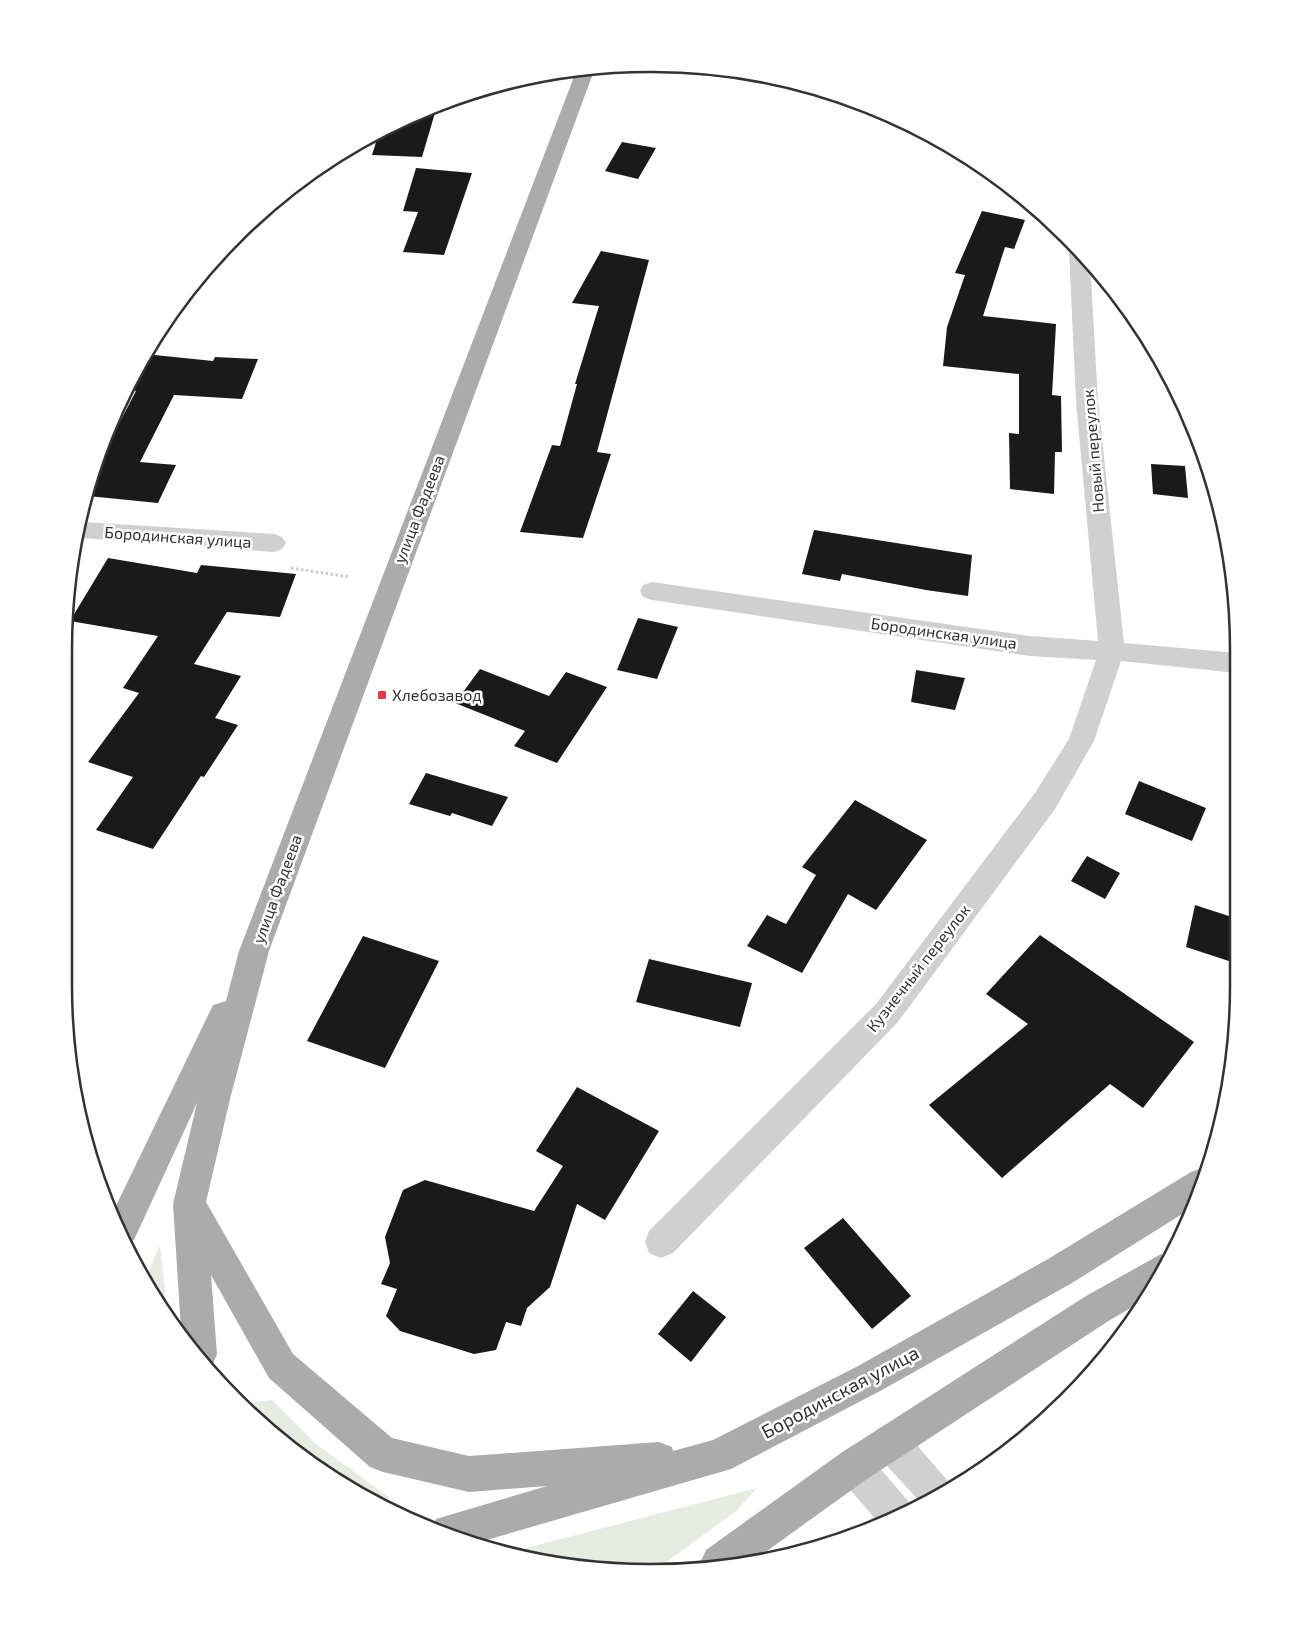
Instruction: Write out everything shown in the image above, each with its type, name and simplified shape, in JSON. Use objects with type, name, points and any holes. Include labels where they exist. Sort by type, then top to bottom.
[{"type":"main road","name":"улица Фадеева","points":[[254,952],[353,684],[583,76]]},
{"type":"main road","points":[[199,1346],[189,1204],[214,1100],[254,952]]},
{"type":"main road","points":[[125,1224],[254,952]]},
{"type":"main road","name":"Бородинская улица","points":[[457,1530],[718,1456],[870,1378],[1060,1271],[1192,1189]]},
{"type":"main road","points":[[189,1204],[281,1366],[383,1454],[470,1474],[718,1456]]},
{"type":"main road","points":[[725,1559],[890,1442],[1098,1308],[1150,1278]]},
{"type":"street","name":"Новый переулок","points":[[1080,263],[1087,401],[1112,651]]},
{"type":"street","name":"Бородинская улица","points":[[86,530],[274,543]]},
{"type":"street","name":"Бородинская улица","points":[[652,591],[1030,646],[1112,651],[1230,662]]},
{"type":"street","name":"Кузнечный переулок","points":[[661,1242],[886,1014],[1046,802],[1081,741],[1112,651]]},
{"type":"street","points":[[890,1442],[933,1490]]},
{"type":"street","points":[[854,1466],[892,1510]]},
{"type":"path","points":[[274,543],[279,566],[350,577]]},
{"type":"shaded area","points":[[160,1245],[166,1299],[150,1274],[148,1271]]},
{"type":"shaded area","points":[[272,1400],[316,1444],[390,1498],[387,1500],[330,1466],[270,1420],[252,1404]]},
{"type":"shaded area","points":[[757,1488],[736,1511],[665,1563],[575,1559],[523,1549]]},
{"type":"building","points":[[434,115],[422,157],[372,155],[376,142]]},
{"type":"building","points":[[622,142],[656,148],[638,179],[605,171]]},
{"type":"building","points":[[416,168],[472,173],[444,255],[403,252],[418,212],[403,211]]},
{"type":"building","points":[[982,211],[1025,220],[1014,249],[1005,247],[983,316],[1056,324],[1052,395],[1061,396],[1062,452],[1055,452],[1054,494],[1010,489],[1009,433],[1019,434],[1019,374],[943,366],[947,327],[965,275],[955,273]]},
{"type":"building","points":[[601,251],[649,260],[597,452],[611,454],[583,538],[520,532],[552,445],[560,446],[577,384],[575,384],[599,306],[572,303]]},
{"type":"building","points":[[154,355],[213,361],[215,357],[258,359],[242,399],[174,395],[140,462],[176,465],[158,503],[93,497],[117,430],[136,391],[134,391]]},
{"type":"building","points":[[1151,464],[1185,466],[1188,498],[1153,494]]},
{"type":"building","points":[[814,530],[972,555],[968,596],[842,574],[840,581],[802,574]]},
{"type":"building","points":[[108,558],[197,573],[201,565],[296,574],[280,617],[227,612],[194,664],[241,676],[215,718],[238,725],[204,777],[201,776],[153,849],[96,830],[133,777],[88,762],[139,693],[123,688],[158,636],[74,622],[74,614]]},
{"type":"building","points":[[638,618],[678,627],[657,679],[617,670]]},
{"type":"building","points":[[480,669],[549,696],[566,672],[607,687],[557,763],[514,746],[525,731],[455,703]]},
{"type":"building","points":[[916,670],[965,678],[955,710],[911,702]]},
{"type":"building","points":[[426,773],[508,797],[492,826],[452,813],[450,816],[409,804]]},
{"type":"building","points":[[1139,781],[1206,808],[1192,841],[1125,814]]},
{"type":"building","points":[[855,800],[927,840],[876,910],[848,894],[802,973],[747,946],[767,915],[786,924],[816,875],[802,867]]},
{"type":"building","points":[[1087,856],[1120,873],[1105,899],[1071,881]]},
{"type":"building","points":[[1195,905],[1230,916],[1230,961],[1186,947]]},
{"type":"building","points":[[1040,935],[1194,1042],[1143,1108],[1110,1084],[1002,1178],[929,1105],[1028,1024],[986,994]]},
{"type":"building","points":[[363,936],[439,961],[385,1068],[307,1041]]},
{"type":"building","points":[[649,959],[752,983],[740,1027],[636,1002]]},
{"type":"building","points":[[577,1087],[659,1131],[605,1220],[577,1204],[550,1287],[527,1308],[521,1326],[506,1322],[496,1350],[474,1354],[400,1331],[386,1316],[397,1289],[381,1284],[390,1263],[385,1237],[403,1190],[425,1180],[534,1211],[563,1166],[536,1151]]},
{"type":"building","points":[[843,1218],[911,1296],[872,1329],[804,1248]]},
{"type":"building","points":[[693,1291],[726,1317],[691,1362],[658,1334]]},
{"type":"place","name":"Хлебозавод","points":[[382,695]]}]
